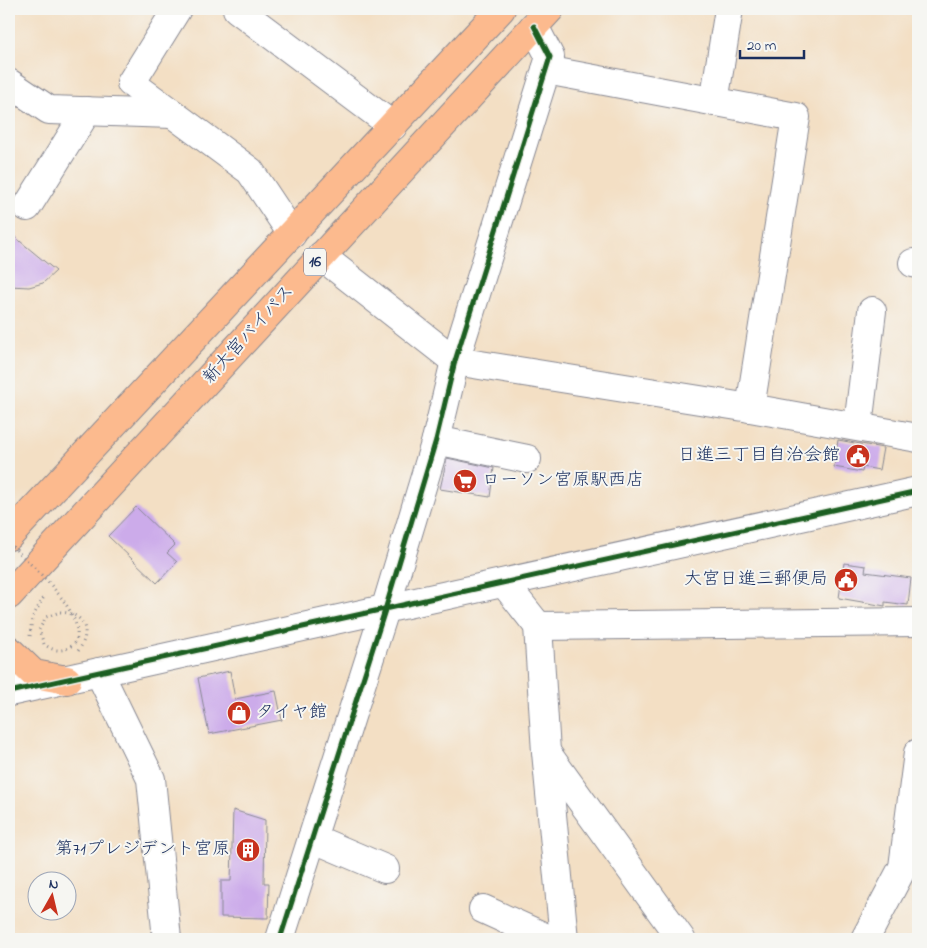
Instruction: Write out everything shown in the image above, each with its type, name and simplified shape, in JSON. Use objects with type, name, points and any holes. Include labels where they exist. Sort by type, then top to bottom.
[{"type":"highway","name":"新大宮バイパス","points":[[10,533],[501,9]]},
{"type":"highway","name":"新大宮バイパス","points":[[10,595],[542,17]]},
{"type":"highway","points":[[20,647],[34,674],[68,668]]},
{"type":"street","points":[[176,9],[131,83],[250,171],[292,234]]},
{"type":"street","points":[[237,9],[393,126]]},
{"type":"street","points":[[714,102],[729,9]]},
{"type":"street","points":[[280,939],[385,610],[436,440],[455,361],[550,58],[542,17]]},
{"type":"street","points":[[546,70],[796,117],[750,408]]},
{"type":"street","points":[[9,83],[49,110],[173,114]]},
{"type":"street","points":[[27,208],[87,111]]},
{"type":"street","points":[[321,256],[455,361],[750,408],[918,438]]},
{"type":"street","points":[[858,426],[872,311]]},
{"type":"street","points":[[436,440],[527,459]]},
{"type":"street","points":[[9,692],[68,668],[99,672],[918,491]]},
{"type":"street","points":[[504,583],[538,626],[546,752],[564,939]]},
{"type":"street","points":[[538,626],[918,622]]},
{"type":"street","points":[[99,672],[151,779],[167,939]]},
{"type":"street","points":[[546,752],[682,939]]},
{"type":"street","points":[[865,939],[903,867],[918,753]]},
{"type":"street","points":[[312,838],[385,869]]},
{"type":"street","points":[[483,909],[549,939]]},
{"type":"path","points":[[10,533],[67,605],[78,626],[76,642],[64,650],[57,651],[44,644],[39,630],[46,617],[60,612],[69,612],[80,617],[86,626],[83,644],[68,668]]},
{"type":"path","points":[[20,647],[45,596]]},
{"type":"building","points":[[9,232],[56,271],[43,283],[29,287],[9,286]]},
{"type":"building","points":[[838,440],[883,448],[879,470],[863,467],[862,472],[834,467]]},
{"type":"building","points":[[447,458],[494,468],[490,497],[440,489]]},
{"type":"building","points":[[136,507],[175,545],[167,553],[177,562],[157,583],[108,536]]},
{"type":"building","points":[[844,563],[866,566],[865,572],[911,578],[908,605],[885,602],[885,606],[839,598]]},
{"type":"building","points":[[230,671],[235,699],[276,691],[282,720],[209,734],[198,678]]},
{"type":"building","name":"第71プレジデント宮原","points":[[233,810],[265,820],[264,883],[269,883],[268,918],[221,917],[221,881],[231,881]]},
{"type":"cycle path","points":[[280,939],[385,610],[436,440],[455,361],[550,57],[534,26]]},
{"type":"cycle path","points":[[9,692],[918,491]]},
{"type":"place","name":"日進三丁目自治会館","points":[[858,456]]},
{"type":"place","name":"ローソン宮原駅西店","points":[[465,481]]},
{"type":"place","name":"大宮日進三郵便局","points":[[846,580]]},
{"type":"place","name":"タイヤ館","points":[[239,713]]},
{"type":"place","name":"第71プレジデント宮原","points":[[248,850]]}]
